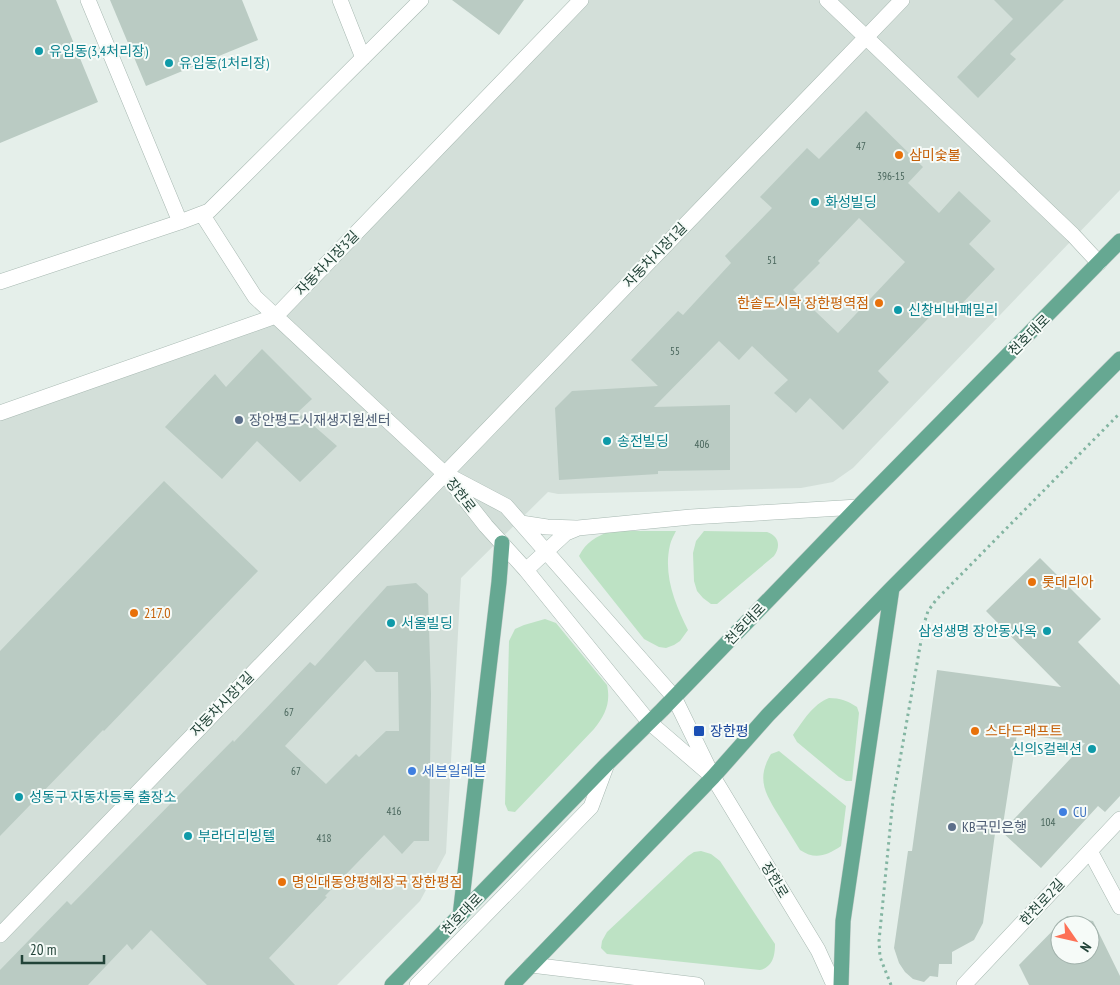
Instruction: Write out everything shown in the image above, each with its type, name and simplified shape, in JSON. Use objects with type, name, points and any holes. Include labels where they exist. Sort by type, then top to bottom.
[{"type":"main road","name":"천호대로","points":[[392,985],[1120,241]]},
{"type":"main road","points":[[512,985],[712,777],[768,715],[1120,359]]},
{"type":"main road","points":[[460,916],[502,543]]},
{"type":"main road","points":[[841,985],[843,921],[892,588]]},
{"type":"street","points":[[88,0],[180,222]]},
{"type":"street","points":[[340,0],[363,58]]},
{"type":"street","points":[[0,282],[209,211],[421,0]]},
{"type":"street","name":"자동차시장3길","points":[[0,413],[276,316],[581,0]]},
{"type":"street","points":[[827,0],[1073,235],[1099,263]]},
{"type":"street","name":"자동차시장1길","points":[[0,935],[902,0]]},
{"type":"street","points":[[202,214],[255,297],[445,474]]},
{"type":"street","name":"장한로","points":[[445,474],[506,506],[674,697],[712,777],[818,950],[834,985]]},
{"type":"street","name":"장한로","points":[[445,474],[486,526],[526,570],[650,722],[712,777]]},
{"type":"street","points":[[521,523],[547,527],[578,528],[691,518],[858,507]]},
{"type":"street","points":[[526,570],[566,533],[578,528]]},
{"type":"street","points":[[417,985],[592,807],[607,764]]},
{"type":"street","name":"한천로2길","points":[[964,985],[1120,819]]},
{"type":"street","points":[[1090,851],[1120,907]]},
{"type":"street","points":[[531,965],[697,985]]},
{"type":"path","points":[[891,985],[880,957],[879,940],[893,799],[924,624],[928,612],[936,600],[1120,412]]},
{"type":"shaded area","points":[[584,0],[1120,0],[1120,190],[853,468],[833,482],[801,488],[558,494],[548,492],[461,578],[446,853],[420,901],[337,985],[0,985],[0,413],[276,316]]},
{"type":"green space","points":[[610,531],[676,531],[670,543],[668,556],[669,578],[675,600],[688,630],[680,641],[674,645],[666,648],[659,647],[644,639],[579,556],[592,541]]},
{"type":"green space","points":[[704,531],[767,532],[774,536],[778,542],[778,549],[774,556],[717,604],[711,604],[697,591],[694,581],[693,553],[696,541]]},
{"type":"green space","points":[[545,619],[556,623],[607,685],[608,703],[604,714],[594,729],[515,812],[508,811],[505,804],[509,641],[515,629]]},
{"type":"green space","points":[[829,698],[840,699],[850,703],[857,707],[859,713],[852,781],[846,781],[839,777],[797,742],[793,735],[813,709]]},
{"type":"green space","points":[[779,751],[846,806],[841,846],[820,856],[811,855],[800,850],[766,793],[764,786],[763,779],[766,763],[771,754]]},
{"type":"green space","points":[[701,851],[711,854],[720,861],[775,944],[774,956],[768,966],[760,970],[607,954],[601,948],[602,941],[607,932],[688,856],[694,852]]},
{"type":"building","name":"유입동(3,4처리장)","points":[[0,0],[56,0],[98,102],[0,143]]},
{"type":"building","name":"유입동(1처리장)","points":[[110,0],[242,0],[258,40],[146,86]]},
{"type":"building","points":[[452,0],[524,0],[499,35]]},
{"type":"building","points":[[994,0],[1064,0],[1010,54],[1016,59],[978,98],[957,77],[1013,19]]},
{"type":"building","points":[[866,111],[923,167],[908,183],[939,213],[959,191],[991,221],[969,244],[995,269],[952,314],[942,304],[878,371],[889,382],[843,430],[810,398],[796,413],[774,393],[788,380],[752,346],[739,360],[719,341],[654,407],[730,405],[730,470],[658,471],[658,474],[559,480],[555,408],[572,391],[658,386],[631,360],[678,311],[683,315],[731,263],[725,256],[772,208],[760,197],[807,148],[819,159]],"holes":[[[859,218],[905,262],[838,333],[793,290],[820,263],[818,261]]]},
{"type":"building","name":"장안평도시재생지원센터","points":[[262,349],[312,399],[298,412],[337,446],[300,482],[257,441],[222,479],[165,427],[215,374],[226,387]]},
{"type":"building","points":[[164,481],[258,571],[0,836],[0,651]]},
{"type":"building","points":[[1040,558],[1101,619],[1078,642],[1120,685],[1120,796],[1105,812],[1098,806],[1041,868],[1002,832],[1085,743],[1017,734],[1002,831],[996,826],[983,923],[974,940],[952,952],[952,964],[939,964],[938,977],[930,976],[924,982],[913,979],[899,963],[894,948],[908,851],[912,851],[937,670],[1061,687],[986,611]]},
{"type":"building","points":[[416,583],[428,594],[431,694],[429,841],[414,841],[402,854],[384,835],[325,896],[327,897],[269,958],[295,985],[207,985],[151,930],[132,950],[127,944],[88,985],[0,985],[0,970],[67,901],[71,905],[233,740],[234,742],[310,662],[315,666],[387,586]],"holes":[[[365,660],[376,672],[398,672],[399,731],[386,731],[359,757],[356,754],[326,784],[285,746]]]},
{"type":"building","points":[[1050,933],[1050,965],[1100,965],[1100,935],[1120,976],[1120,985],[1029,985],[1019,965]]},
{"type":"place","name":"유입동(3,4처리장)","points":[[39,51]]},
{"type":"place","name":"유입동(1처리장)","points":[[169,63]]},
{"type":"place","name":"삼미숯불","points":[[899,155]]},
{"type":"place","name":"화성빌딩","points":[[815,202]]},
{"type":"place","name":"한솥도시락 장한평역점","points":[[879,303]]},
{"type":"place","name":"신창비바패밀리","points":[[898,310]]},
{"type":"place","name":"장안평도시재생지원센터","points":[[239,420]]},
{"type":"place","name":"송전빌딩","points":[[607,441]]},
{"type":"place","name":"롯데리아","points":[[1032,582]]},
{"type":"place","name":"217.0","points":[[134,613]]},
{"type":"place","name":"서울빌딩","points":[[391,623]]},
{"type":"place","name":"삼성생명 장안동사옥","points":[[1047,631]]},
{"type":"place","name":"장한평","points":[[699,731]]},
{"type":"place","name":"스타드래프트","points":[[975,731]]},
{"type":"place","name":"신의S컬렉션","points":[[1092,749]]},
{"type":"place","name":"세븐일레븐","points":[[412,771]]},
{"type":"place","name":"성동구 자동차등록 출장소","points":[[19,797]]},
{"type":"place","name":"CU","points":[[1063,812]]},
{"type":"place","name":"KB국민은행","points":[[952,827]]},
{"type":"place","name":"부라더리빙텔","points":[[188,836]]},
{"type":"place","name":"명인대동양평해장국 장한평점","points":[[282,882]]}]
